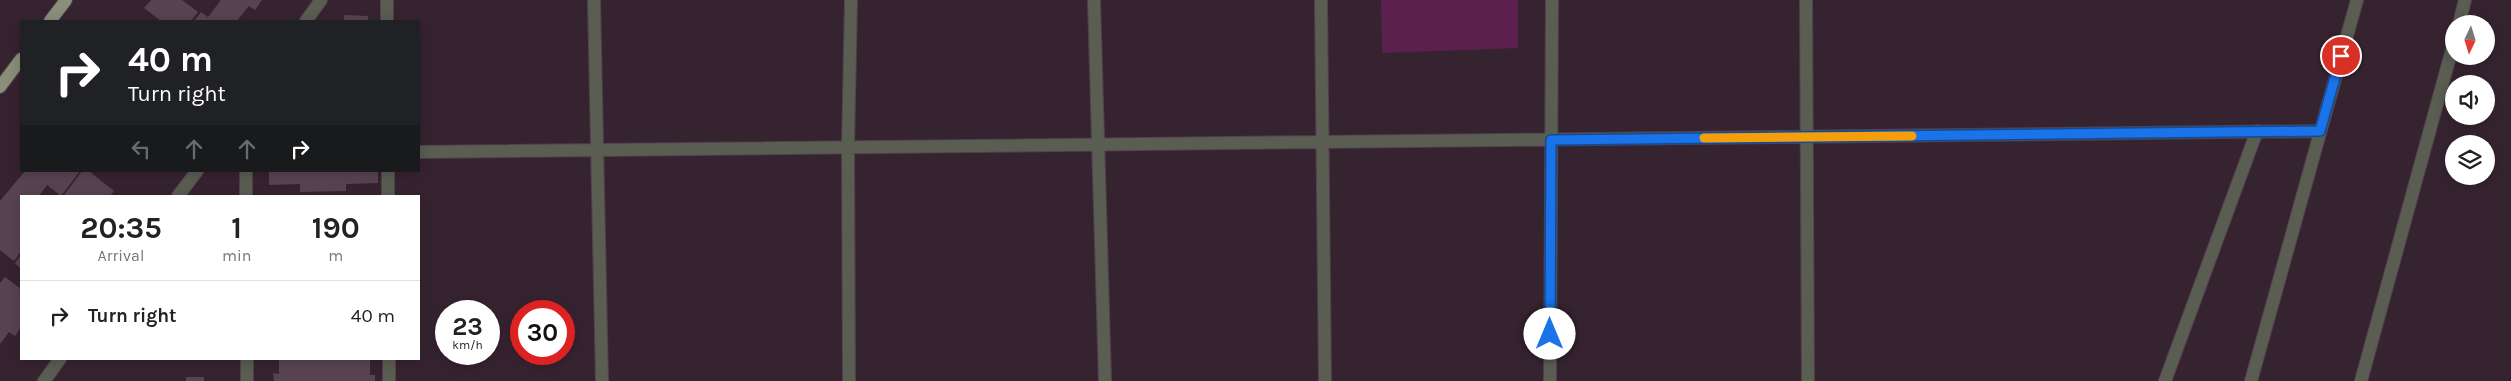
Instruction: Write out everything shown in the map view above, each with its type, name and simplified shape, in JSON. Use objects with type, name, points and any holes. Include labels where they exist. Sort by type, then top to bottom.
[{"type":"main road","points":[[51,20],[66,0]]},
{"type":"main road","points":[[0,87],[20,60]]},
{"type":"street","points":[[307,20],[321,0]]},
{"type":"street","points":[[387,0],[387,20]]},
{"type":"street","points":[[594,0],[602,381]]},
{"type":"street","points":[[849,381],[848,148],[851,0]]},
{"type":"street","points":[[1094,0],[1105,381]]},
{"type":"street","points":[[1321,0],[1326,381]]},
{"type":"street","points":[[1550,381],[1552,0]]},
{"type":"street","points":[[1806,0],[1808,381]]},
{"type":"street","points":[[2251,381],[2357,0]]},
{"type":"street","points":[[2461,15],[2465,0]]},
{"type":"street","points":[[2361,381],[2448,65]]},
{"type":"street","points":[[420,152],[2320,131]]},
{"type":"street","points":[[2165,381],[2257,132]]},
{"type":"street","points":[[179,195],[195,172]]},
{"type":"street","points":[[246,172],[246,195]]},
{"type":"street","points":[[388,172],[388,195]]},
{"type":"street","points":[[44,381],[59,360]]},
{"type":"street","points":[[247,360],[247,381]]},
{"type":"street","points":[[389,360],[389,381]]},
{"type":"shaded area","points":[[1381,0],[1518,0],[1518,48],[1382,53]]},
{"type":"building","points":[[151,0],[182,0],[198,12],[192,20],[160,20],[144,8]]},
{"type":"building","points":[[221,0],[262,0],[255,10],[249,6],[238,20],[195,20],[201,12],[208,17]]},
{"type":"building","points":[[344,15],[368,16],[368,20],[344,20]]},
{"type":"building","points":[[24,172],[79,172],[62,195],[47,185],[40,195],[20,195],[20,252],[14,261],[0,250],[0,201]]},
{"type":"building","points":[[81,172],[90,172],[114,191],[111,195],[64,195]]},
{"type":"building","points":[[269,172],[378,172],[378,183],[346,184],[346,191],[300,192],[300,184],[269,185]]},
{"type":"building","points":[[20,256],[20,268],[15,263]]},
{"type":"building","points":[[5,277],[20,288],[20,328],[15,336],[9,332],[0,344],[0,283]]},
{"type":"building","points":[[279,360],[370,360],[370,375],[375,375],[375,381],[274,381],[273,373],[279,374]]},
{"type":"building","points":[[186,377],[204,377],[204,381],[186,381]]},
{"type":"slow traffic","points":[[1704,138],[1912,136]]},
{"type":"route","points":[[1550,334],[1551,140],[2320,131],[2341,56]]}]
